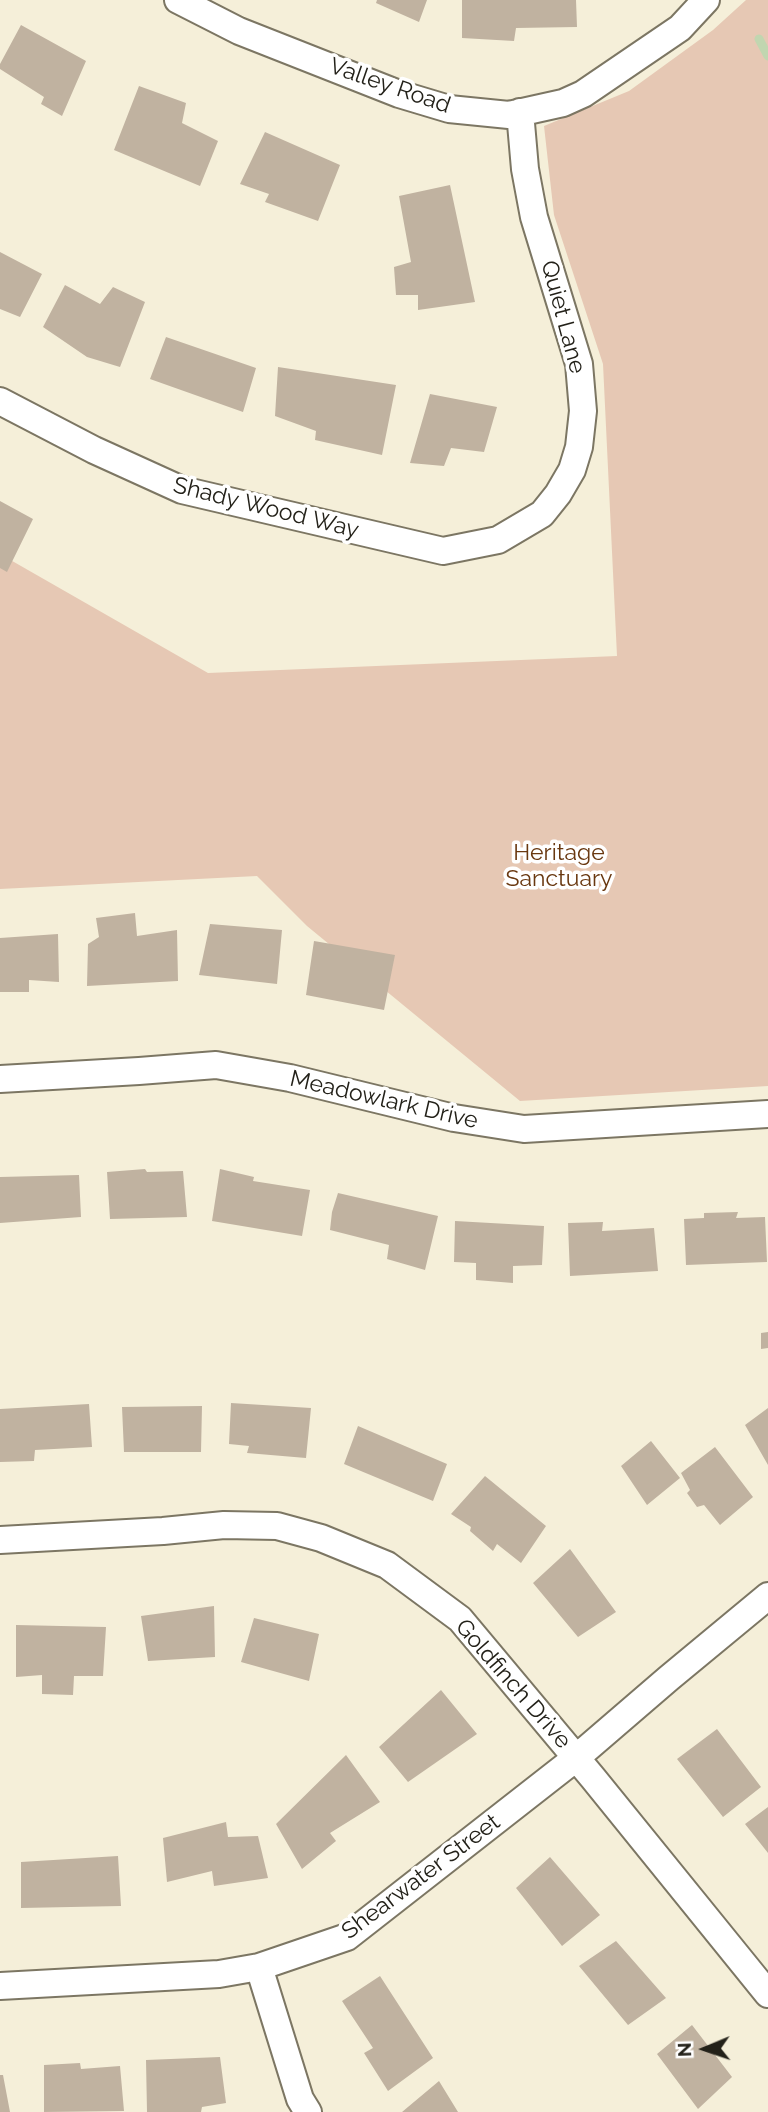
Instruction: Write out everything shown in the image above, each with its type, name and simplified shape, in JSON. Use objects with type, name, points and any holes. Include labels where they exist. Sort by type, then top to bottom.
[{"type":"street","name":"Valley Road","points":[[178,0],[239,31],[399,94],[449,109],[509,115],[563,103],[583,94],[680,28],[706,0]]},
{"type":"street","name":"Quiet Lane","points":[[520,112],[525,169],[534,217],[579,364],[583,411],[579,447],[572,470],[542,514]]},
{"type":"street","name":"Shady Wood Way","points":[[0,401],[94,450],[182,490],[443,551],[498,540],[542,514]]},
{"type":"street","name":"Meadowlark Drive","points":[[0,1079],[216,1065],[290,1078],[454,1118],[524,1129],[768,1114]]},
{"type":"street","name":"Goldfinch Drive","points":[[0,1540],[224,1525],[277,1526],[321,1538],[387,1565],[460,1619],[768,1994]]},
{"type":"street","name":"Shearwater Street","points":[[0,1986],[219,1974],[260,1967],[347,1937],[576,1758],[768,1596]]},
{"type":"street","points":[[260,1967],[296,2088],[308,2112]]},
{"type":"green space","name":"Heritage Sanctuary","points":[[746,0],[768,0],[768,1086],[520,1101],[307,926],[257,876],[0,889],[0,554],[208,673],[617,656],[603,364],[554,215],[544,126],[629,91],[713,30]]},
{"type":"building","points":[[377,0],[427,0],[419,22],[376,3]]},
{"type":"building","points":[[462,0],[576,0],[577,27],[516,28],[514,41],[462,38]]},
{"type":"building","points":[[21,25],[86,61],[62,116],[41,104],[44,97],[0,69],[0,64]]},
{"type":"building","points":[[139,86],[186,103],[182,123],[218,141],[200,186],[114,150]]},
{"type":"building","points":[[265,132],[340,165],[318,221],[265,202],[269,194],[240,184]]},
{"type":"building","points":[[450,185],[475,302],[418,310],[418,295],[396,295],[394,267],[411,262],[399,196]]},
{"type":"building","points":[[0,252],[42,274],[20,317],[0,309]]},
{"type":"building","points":[[65,285],[100,304],[113,287],[145,302],[120,367],[87,357],[43,327]]},
{"type":"building","points":[[166,337],[256,368],[243,412],[150,379]]},
{"type":"building","points":[[278,367],[396,385],[382,455],[315,440],[316,431],[275,416]]},
{"type":"building","points":[[430,394],[497,407],[484,452],[451,448],[444,466],[410,463]]},
{"type":"building","points":[[0,501],[33,519],[7,572],[0,568]]},
{"type":"building","points":[[135,913],[137,936],[177,930],[178,981],[87,986],[88,944],[99,937],[96,918]]},
{"type":"building","points":[[210,924],[282,930],[277,984],[199,975]]},
{"type":"building","points":[[58,934],[59,982],[29,980],[29,992],[0,992],[0,938]]},
{"type":"building","points":[[314,941],[395,955],[384,1010],[306,995]]},
{"type":"building","points":[[145,1169],[147,1172],[183,1171],[187,1217],[110,1219],[107,1172]]},
{"type":"building","points":[[220,1169],[254,1177],[253,1181],[310,1190],[302,1236],[212,1221]]},
{"type":"building","points":[[79,1175],[81,1217],[0,1223],[0,1177]]},
{"type":"building","points":[[338,1193],[438,1216],[425,1270],[387,1259],[389,1245],[330,1230]]},
{"type":"building","points":[[738,1212],[736,1218],[765,1217],[767,1262],[686,1265],[684,1219],[704,1218],[704,1213]]},
{"type":"building","points":[[455,1221],[544,1226],[542,1265],[513,1266],[513,1283],[476,1280],[476,1263],[454,1262]]},
{"type":"building","points":[[603,1222],[602,1231],[654,1228],[658,1271],[570,1276],[568,1223]]},
{"type":"building","points":[[768,1332],[768,1348],[761,1349],[761,1333]]},
{"type":"building","points":[[231,1403],[311,1408],[306,1458],[247,1453],[249,1446],[229,1444]]},
{"type":"building","points":[[89,1404],[92,1447],[35,1450],[34,1461],[0,1462],[0,1409]]},
{"type":"building","points":[[202,1406],[201,1452],[124,1452],[122,1407]]},
{"type":"building","points":[[768,1408],[768,1465],[745,1425]]},
{"type":"building","points":[[358,1426],[447,1464],[433,1501],[344,1464]]},
{"type":"building","points":[[651,1441],[680,1478],[647,1505],[621,1466]]},
{"type":"building","points":[[715,1447],[753,1497],[720,1525],[704,1505],[697,1507],[687,1493],[690,1490],[681,1473]]},
{"type":"building","points":[[485,1476],[546,1526],[521,1563],[497,1544],[493,1551],[470,1531],[471,1527],[451,1514]]},
{"type":"building","points":[[570,1549],[616,1612],[578,1637],[533,1583]]},
{"type":"building","points":[[214,1606],[215,1657],[148,1661],[141,1616]]},
{"type":"building","points":[[254,1618],[319,1634],[309,1681],[241,1662]]},
{"type":"building","points":[[16,1625],[106,1627],[103,1676],[74,1676],[73,1695],[42,1694],[42,1675],[16,1677]]},
{"type":"building","points":[[441,1690],[477,1734],[408,1782],[379,1747]]},
{"type":"building","points":[[717,1729],[761,1787],[723,1817],[677,1759]]},
{"type":"building","points":[[346,1755],[380,1802],[330,1833],[336,1841],[302,1869],[276,1824]]},
{"type":"building","points":[[768,1807],[768,1853],[745,1824]]},
{"type":"building","points":[[226,1822],[228,1837],[258,1836],[268,1878],[214,1886],[212,1871],[167,1882],[163,1838]]},
{"type":"building","points":[[118,1856],[121,1906],[21,1908],[21,1862]]},
{"type":"building","points":[[550,1857],[600,1915],[562,1946],[516,1888]]},
{"type":"building","points":[[616,1941],[666,1998],[628,2025],[579,1966]]},
{"type":"building","points":[[380,1976],[433,2058],[388,2091],[364,2053],[373,2048],[342,2001]]},
{"type":"building","points":[[692,2025],[732,2077],[698,2109],[657,2054]]},
{"type":"building","points":[[220,2057],[226,2103],[202,2107],[201,2112],[147,2112],[146,2060]]},
{"type":"building","points":[[80,2063],[81,2069],[120,2066],[124,2111],[44,2112],[44,2065]]},
{"type":"building","points":[[0,2075],[3,2075],[10,2112],[0,2112]]},
{"type":"building","points":[[439,2081],[458,2112],[402,2112]]},
{"type":"waterway","points":[[759,39],[768,56]]}]
